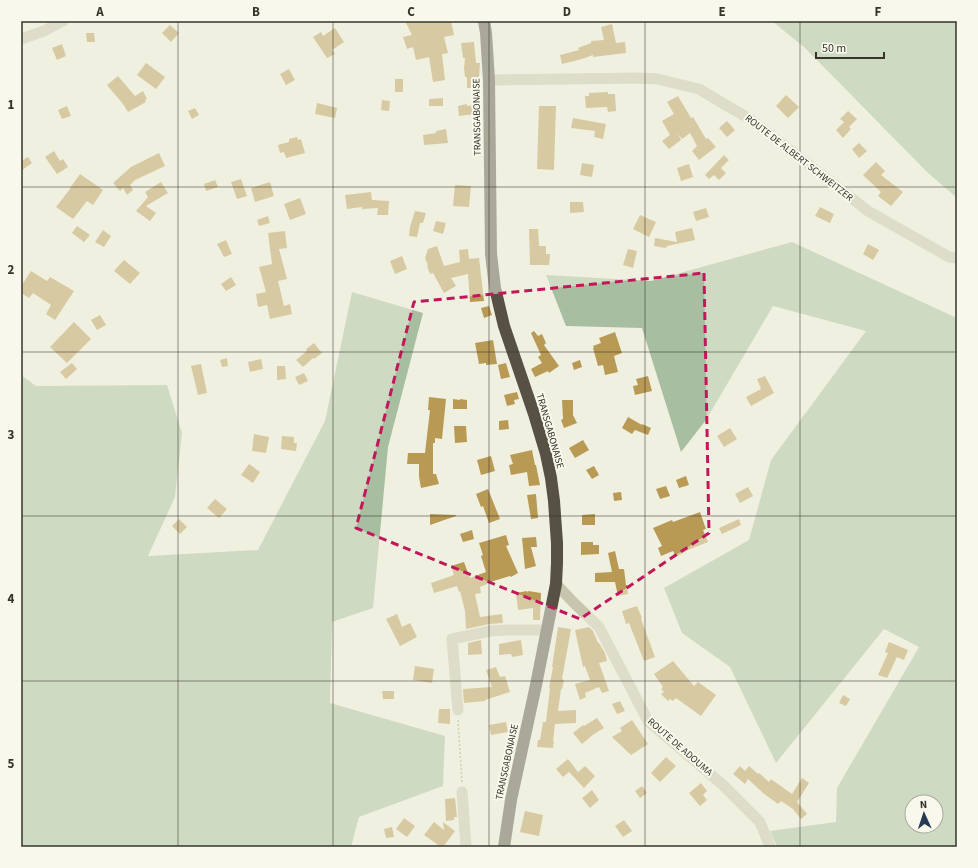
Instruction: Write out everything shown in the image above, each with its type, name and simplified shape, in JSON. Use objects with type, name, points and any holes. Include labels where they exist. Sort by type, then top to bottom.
[{"type":"highway","name":"TRANSGABONAISE","points":[[484,21],[489,80],[492,271],[504,326],[540,433],[549,466],[556,521],[556,584],[511,800],[504,847]]},
{"type":"street","points":[[21,39],[44,31],[63,21]]},
{"type":"street","name":"ROUTE DE ALBERT SCHWEITZER","points":[[489,80],[639,78],[657,79],[699,89],[750,119],[868,211],[949,257],[957,258]]},
{"type":"street","name":"ROUTE DE ADOUMA","points":[[556,584],[599,627],[648,721],[723,785],[760,822],[770,847]]},
{"type":"street","points":[[458,710],[452,639],[490,631],[547,630]]},
{"type":"street","points":[[462,792],[466,847]]},
{"type":"path","points":[[458,710],[462,792]]},
{"type":"highlighted area","points":[[704,273],[709,533],[580,619],[356,528],[414,302]]},
{"type":"green space","points":[[772,21],[957,21],[957,198],[927,172],[805,48]]},
{"type":"green space","points":[[792,242],[957,318],[957,847],[777,847],[770,831],[836,822],[837,788],[919,647],[884,629],[776,763],[730,667],[682,633],[664,588],[749,540],[771,460],[866,331],[773,306],[706,420],[681,452],[642,328],[566,326],[546,275],[651,281]]},
{"type":"green space","points":[[352,292],[423,313],[388,447],[373,608],[332,622],[330,703],[445,736],[443,786],[359,817],[351,847],[21,847],[21,375],[36,386],[167,385],[182,433],[175,497],[148,556],[258,550],[325,421]]},
{"type":"building","points":[[405,21],[451,21],[454,35],[444,37],[448,53],[442,54],[445,80],[433,82],[429,57],[416,60],[413,47],[407,49],[403,37],[412,35]]},
{"type":"building","points":[[612,24],[616,43],[625,42],[626,53],[593,57],[593,55],[562,64],[560,55],[579,50],[578,48],[591,43],[591,41],[604,40],[601,27]]},
{"type":"building","points":[[170,25],[179,33],[171,42],[162,33]]},
{"type":"building","points":[[335,28],[344,42],[332,50],[335,54],[327,58],[313,37],[321,32],[323,36]]},
{"type":"building","points":[[86,33],[94,33],[95,42],[87,42]]},
{"type":"building","points":[[474,42],[476,63],[480,63],[479,78],[475,78],[475,88],[467,88],[467,77],[465,77],[464,69],[465,58],[463,58],[461,43]]},
{"type":"building","points":[[62,44],[66,56],[57,60],[52,48]]},
{"type":"building","points":[[146,63],[165,77],[156,89],[137,75]]},
{"type":"building","points":[[289,69],[295,80],[286,85],[280,74]]},
{"type":"building","points":[[118,76],[135,96],[143,91],[147,99],[145,100],[146,102],[128,112],[107,85]]},
{"type":"building","points":[[395,79],[403,79],[403,92],[395,92]]},
{"type":"building","points":[[608,92],[608,94],[615,94],[616,111],[608,112],[607,107],[586,108],[585,96],[589,96],[589,93]]},
{"type":"building","points":[[786,95],[799,107],[788,118],[776,106]]},
{"type":"building","points":[[678,96],[706,139],[708,138],[716,147],[699,160],[692,151],[697,146],[690,133],[682,139],[678,134],[681,140],[669,149],[662,141],[670,135],[662,121],[674,114],[667,102]]},
{"type":"building","points":[[443,98],[443,106],[429,106],[429,99]]},
{"type":"building","points":[[382,100],[390,101],[389,111],[381,110]]},
{"type":"building","points":[[317,103],[337,108],[335,118],[315,114]]},
{"type":"building","points":[[467,104],[467,106],[474,105],[475,114],[459,116],[458,106]]},
{"type":"building","points":[[67,106],[71,116],[62,119],[58,110]]},
{"type":"building","points":[[539,106],[556,106],[554,170],[537,169]]},
{"type":"building","points":[[195,108],[199,115],[192,119],[188,111]]},
{"type":"building","points":[[848,111],[857,119],[849,127],[851,129],[843,138],[836,130],[844,122],[840,119]]},
{"type":"building","points":[[573,118],[606,124],[603,139],[594,137],[595,131],[571,128]]},
{"type":"building","points":[[727,121],[735,130],[727,137],[719,128]]},
{"type":"building","points":[[446,129],[448,143],[424,145],[423,135],[436,133],[436,131]]},
{"type":"building","points":[[297,137],[298,140],[301,139],[305,153],[286,158],[284,152],[280,153],[278,145],[289,142],[289,139]]},
{"type":"building","points":[[859,143],[867,151],[859,158],[852,149]]},
{"type":"building","points":[[54,151],[60,161],[63,159],[68,167],[57,174],[45,157]]},
{"type":"building","points":[[159,153],[165,166],[135,180],[130,185],[133,190],[127,195],[123,188],[120,191],[113,183],[131,167]]},
{"type":"building","points":[[724,155],[729,160],[721,168],[726,173],[719,180],[714,175],[709,179],[705,175]]},
{"type":"building","points":[[28,157],[32,163],[21,171],[21,161]]},
{"type":"building","points":[[876,162],[885,171],[881,175],[903,192],[891,206],[878,196],[881,192],[863,175]]},
{"type":"building","points":[[582,163],[594,165],[592,177],[580,175]]},
{"type":"building","points":[[689,164],[693,177],[681,181],[677,168]]},
{"type":"building","points":[[80,174],[103,190],[93,205],[87,201],[73,219],[56,207]]},
{"type":"building","points":[[241,179],[247,196],[237,199],[231,182]]},
{"type":"building","points":[[215,180],[218,187],[206,191],[204,184]]},
{"type":"building","points":[[161,182],[168,193],[146,206],[156,213],[150,221],[136,211],[148,197],[145,192]]},
{"type":"building","points":[[270,182],[274,196],[255,202],[251,188]]},
{"type":"building","points":[[455,185],[471,186],[469,207],[453,206]]},
{"type":"building","points":[[371,192],[372,200],[389,201],[388,215],[377,215],[378,208],[362,209],[362,207],[347,209],[345,195]]},
{"type":"building","points":[[300,198],[306,214],[290,220],[284,204]]},
{"type":"building","points":[[570,202],[583,202],[584,212],[570,213]]},
{"type":"building","points":[[820,207],[834,214],[830,223],[815,216]]},
{"type":"building","points":[[706,208],[709,217],[696,221],[693,212]]},
{"type":"building","points":[[415,211],[426,213],[423,223],[420,223],[417,237],[409,236]]},
{"type":"building","points":[[640,215],[656,222],[649,237],[633,229]]},
{"type":"building","points":[[268,216],[270,223],[259,226],[257,220]]},
{"type":"building","points":[[436,221],[446,223],[443,234],[433,231]]},
{"type":"building","points":[[77,226],[90,235],[84,242],[72,233]]},
{"type":"building","points":[[692,228],[695,240],[667,246],[666,248],[654,246],[655,238],[677,242],[675,232]]},
{"type":"building","points":[[529,229],[538,229],[539,246],[546,246],[546,254],[550,254],[549,265],[530,265]]},
{"type":"building","points":[[103,230],[111,236],[104,247],[95,242]]},
{"type":"building","points":[[285,231],[287,248],[279,249],[287,279],[278,281],[284,306],[290,304],[292,314],[270,319],[267,305],[258,307],[256,294],[266,292],[259,267],[272,264],[268,233]]},
{"type":"building","points":[[226,240],[232,254],[224,257],[217,244]]},
{"type":"building","points":[[868,244],[879,250],[873,260],[863,254]]},
{"type":"building","points":[[437,246],[444,266],[460,262],[459,250],[468,249],[469,259],[479,258],[484,301],[470,302],[468,274],[451,278],[456,286],[444,293],[433,273],[430,274],[425,258],[428,249]]},
{"type":"building","points":[[628,249],[637,251],[633,268],[623,265]]},
{"type":"building","points":[[402,256],[407,269],[395,274],[390,261]]},
{"type":"building","points":[[124,260],[140,273],[130,284],[114,271]]},
{"type":"building","points":[[31,271],[47,281],[50,277],[74,291],[55,320],[46,314],[51,305],[33,293],[29,298],[21,293],[21,286]]},
{"type":"building","points":[[231,277],[236,285],[226,291],[221,284]]},
{"type":"building","points":[[489,306],[492,315],[484,318],[481,308]]},
{"type":"building","points":[[100,315],[106,325],[97,330],[91,320]]},
{"type":"building","points":[[74,322],[91,339],[67,363],[50,347]]},
{"type":"building","points":[[534,331],[538,336],[542,334],[546,343],[544,345],[559,366],[549,373],[548,371],[535,377],[531,369],[542,363],[538,357],[541,355],[531,333]]},
{"type":"building","points":[[615,332],[622,353],[614,356],[618,372],[605,375],[603,365],[598,366],[593,346],[601,343],[599,338]]},
{"type":"building","points":[[493,340],[497,364],[479,364],[475,343]]},
{"type":"building","points":[[314,343],[322,353],[314,359],[313,358],[303,367],[296,360]]},
{"type":"building","points":[[227,358],[228,366],[222,367],[220,360]]},
{"type":"building","points":[[261,359],[263,369],[250,372],[248,362]]},
{"type":"building","points":[[580,360],[582,367],[574,370],[572,363]]},
{"type":"building","points":[[72,363],[77,369],[66,379],[60,372]]},
{"type":"building","points":[[506,363],[510,377],[501,379],[498,365]]},
{"type":"building","points":[[201,364],[207,393],[198,395],[191,366]]},
{"type":"building","points":[[277,366],[285,366],[286,379],[277,380]]},
{"type":"building","points":[[304,373],[308,381],[299,385],[295,377]]},
{"type":"building","points":[[648,376],[652,391],[635,395],[633,386],[638,385],[636,379]]},
{"type":"building","points":[[765,376],[774,393],[751,406],[746,397],[761,389],[757,379]]},
{"type":"building","points":[[517,392],[519,399],[514,400],[515,404],[507,406],[504,395]]},
{"type":"building","points":[[429,397],[446,399],[442,439],[435,438],[435,443],[433,443],[433,474],[436,474],[439,484],[421,488],[419,464],[407,464],[408,453],[425,453],[430,410],[428,410]]},
{"type":"building","points":[[453,399],[467,400],[467,409],[453,409]]},
{"type":"building","points":[[562,400],[573,400],[573,415],[577,423],[564,428],[561,420],[563,419]]},
{"type":"building","points":[[628,417],[651,428],[648,435],[635,430],[632,434],[622,428]]},
{"type":"building","points":[[508,420],[509,429],[499,430],[499,421]]},
{"type":"building","points":[[454,426],[466,426],[467,442],[455,443]]},
{"type":"building","points":[[730,428],[737,439],[724,447],[717,436]]},
{"type":"building","points":[[254,434],[269,437],[266,453],[252,451]]},
{"type":"building","points":[[282,436],[294,437],[294,443],[297,443],[296,451],[281,449]]},
{"type":"building","points":[[583,440],[589,450],[575,458],[569,448]]},
{"type":"building","points":[[532,450],[540,485],[529,486],[527,472],[511,475],[509,465],[513,464],[510,455]]},
{"type":"building","points":[[491,456],[495,471],[481,475],[477,460]]},
{"type":"building","points":[[249,464],[260,472],[253,483],[241,475]]},
{"type":"building","points":[[594,466],[599,475],[592,479],[586,470]]},
{"type":"building","points":[[686,476],[689,485],[679,488],[676,480]]},
{"type":"building","points":[[666,486],[670,496],[660,499],[656,489]]},
{"type":"building","points":[[748,487],[753,496],[740,503],[735,494]]},
{"type":"building","points":[[488,489],[500,519],[489,523],[483,506],[481,507],[476,494]]},
{"type":"building","points":[[621,492],[622,500],[614,501],[613,493]]},
{"type":"building","points":[[536,494],[538,518],[531,519],[527,495]]},
{"type":"building","points":[[215,499],[227,509],[219,518],[207,508]]},
{"type":"building","points":[[700,512],[706,529],[703,530],[708,542],[688,550],[676,557],[673,551],[661,556],[658,548],[662,546],[653,528],[672,520],[673,522]]},
{"type":"building","points":[[430,514],[456,515],[456,516],[430,525]]},
{"type":"building","points":[[595,514],[595,525],[582,525],[582,515]]},
{"type":"building","points":[[179,519],[187,527],[180,534],[172,526]]},
{"type":"building","points":[[739,519],[741,525],[722,534],[719,528]]},
{"type":"building","points":[[472,530],[474,539],[463,542],[460,534]]},
{"type":"building","points":[[506,535],[509,545],[506,546],[518,573],[511,577],[510,576],[487,583],[480,587],[481,593],[475,594],[480,617],[502,614],[503,623],[489,624],[466,629],[465,611],[460,591],[459,592],[457,586],[434,593],[431,583],[454,575],[451,566],[464,562],[470,578],[486,572],[479,543]]},
{"type":"building","points":[[536,537],[537,547],[531,547],[536,566],[525,569],[522,538]]},
{"type":"building","points":[[581,542],[593,542],[593,545],[599,545],[599,554],[581,555]]},
{"type":"building","points":[[615,551],[619,569],[624,569],[628,594],[618,596],[615,582],[595,582],[595,573],[612,572],[608,553]]},
{"type":"building","points":[[527,591],[528,593],[528,591],[541,593],[540,620],[533,620],[533,608],[518,610],[516,593]]},
{"type":"building","points":[[637,606],[655,657],[644,661],[629,623],[626,624],[622,611]]},
{"type":"building","points":[[397,614],[402,627],[410,623],[417,637],[400,646],[386,619]]},
{"type":"building","points":[[558,627],[571,629],[558,711],[576,710],[576,723],[555,724],[553,748],[537,747],[538,740],[540,740],[543,722],[546,722],[549,688]]},
{"type":"building","points":[[589,627],[593,631],[598,643],[605,653],[607,661],[599,663],[609,691],[602,693],[599,687],[585,693],[586,697],[580,700],[575,684],[590,680],[585,666],[583,667],[575,630]]},
{"type":"building","points":[[481,640],[482,654],[468,655],[468,643]]},
{"type":"building","points":[[521,640],[523,655],[512,657],[511,654],[499,655],[499,644]]},
{"type":"building","points":[[889,642],[908,650],[904,660],[897,657],[887,678],[878,675],[888,653],[885,652]]},
{"type":"building","points":[[673,661],[694,686],[698,682],[716,695],[701,716],[676,698],[673,701],[670,699],[668,701],[661,694],[664,692],[661,689],[663,687],[654,674]]},
{"type":"building","points":[[415,666],[434,669],[432,683],[413,680]]},
{"type":"building","points":[[496,667],[500,677],[505,676],[510,692],[485,701],[464,703],[463,689],[492,687],[486,670]]},
{"type":"building","points":[[382,691],[394,691],[394,699],[383,699]]},
{"type":"building","points":[[843,695],[850,699],[846,706],[839,703]]},
{"type":"building","points":[[620,701],[625,711],[617,714],[612,704]]},
{"type":"building","points":[[439,709],[450,709],[450,724],[438,723]]},
{"type":"building","points":[[597,718],[604,728],[582,744],[573,733],[583,725],[584,726]]},
{"type":"building","points":[[632,720],[648,744],[631,755],[612,737],[622,731],[620,728]]},
{"type":"building","points":[[506,722],[508,732],[491,735],[489,725]]},
{"type":"building","points":[[666,757],[676,766],[660,782],[651,773]]},
{"type":"building","points":[[568,759],[578,772],[585,766],[595,776],[584,788],[569,772],[563,777],[556,769]]},
{"type":"building","points":[[740,766],[745,771],[749,766],[769,782],[771,779],[792,794],[802,778],[809,783],[797,802],[807,814],[801,819],[793,809],[781,801],[778,804],[748,779],[745,784],[733,774]]},
{"type":"building","points":[[701,783],[707,791],[703,795],[707,800],[700,806],[689,793]]},
{"type":"building","points":[[642,786],[647,793],[640,798],[635,791]]},
{"type":"building","points":[[592,790],[599,800],[590,808],[582,798]]},
{"type":"building","points":[[455,798],[457,817],[454,817],[454,820],[446,821],[445,799]]},
{"type":"building","points":[[525,811],[543,815],[539,836],[520,832]]},
{"type":"building","points":[[404,818],[415,826],[407,837],[396,829]]},
{"type":"building","points":[[624,820],[632,831],[623,837],[615,826]]},
{"type":"building","points":[[434,822],[444,830],[443,822],[455,831],[443,847],[424,835]]},
{"type":"building","points":[[392,827],[394,837],[386,838],[384,829]]}]
